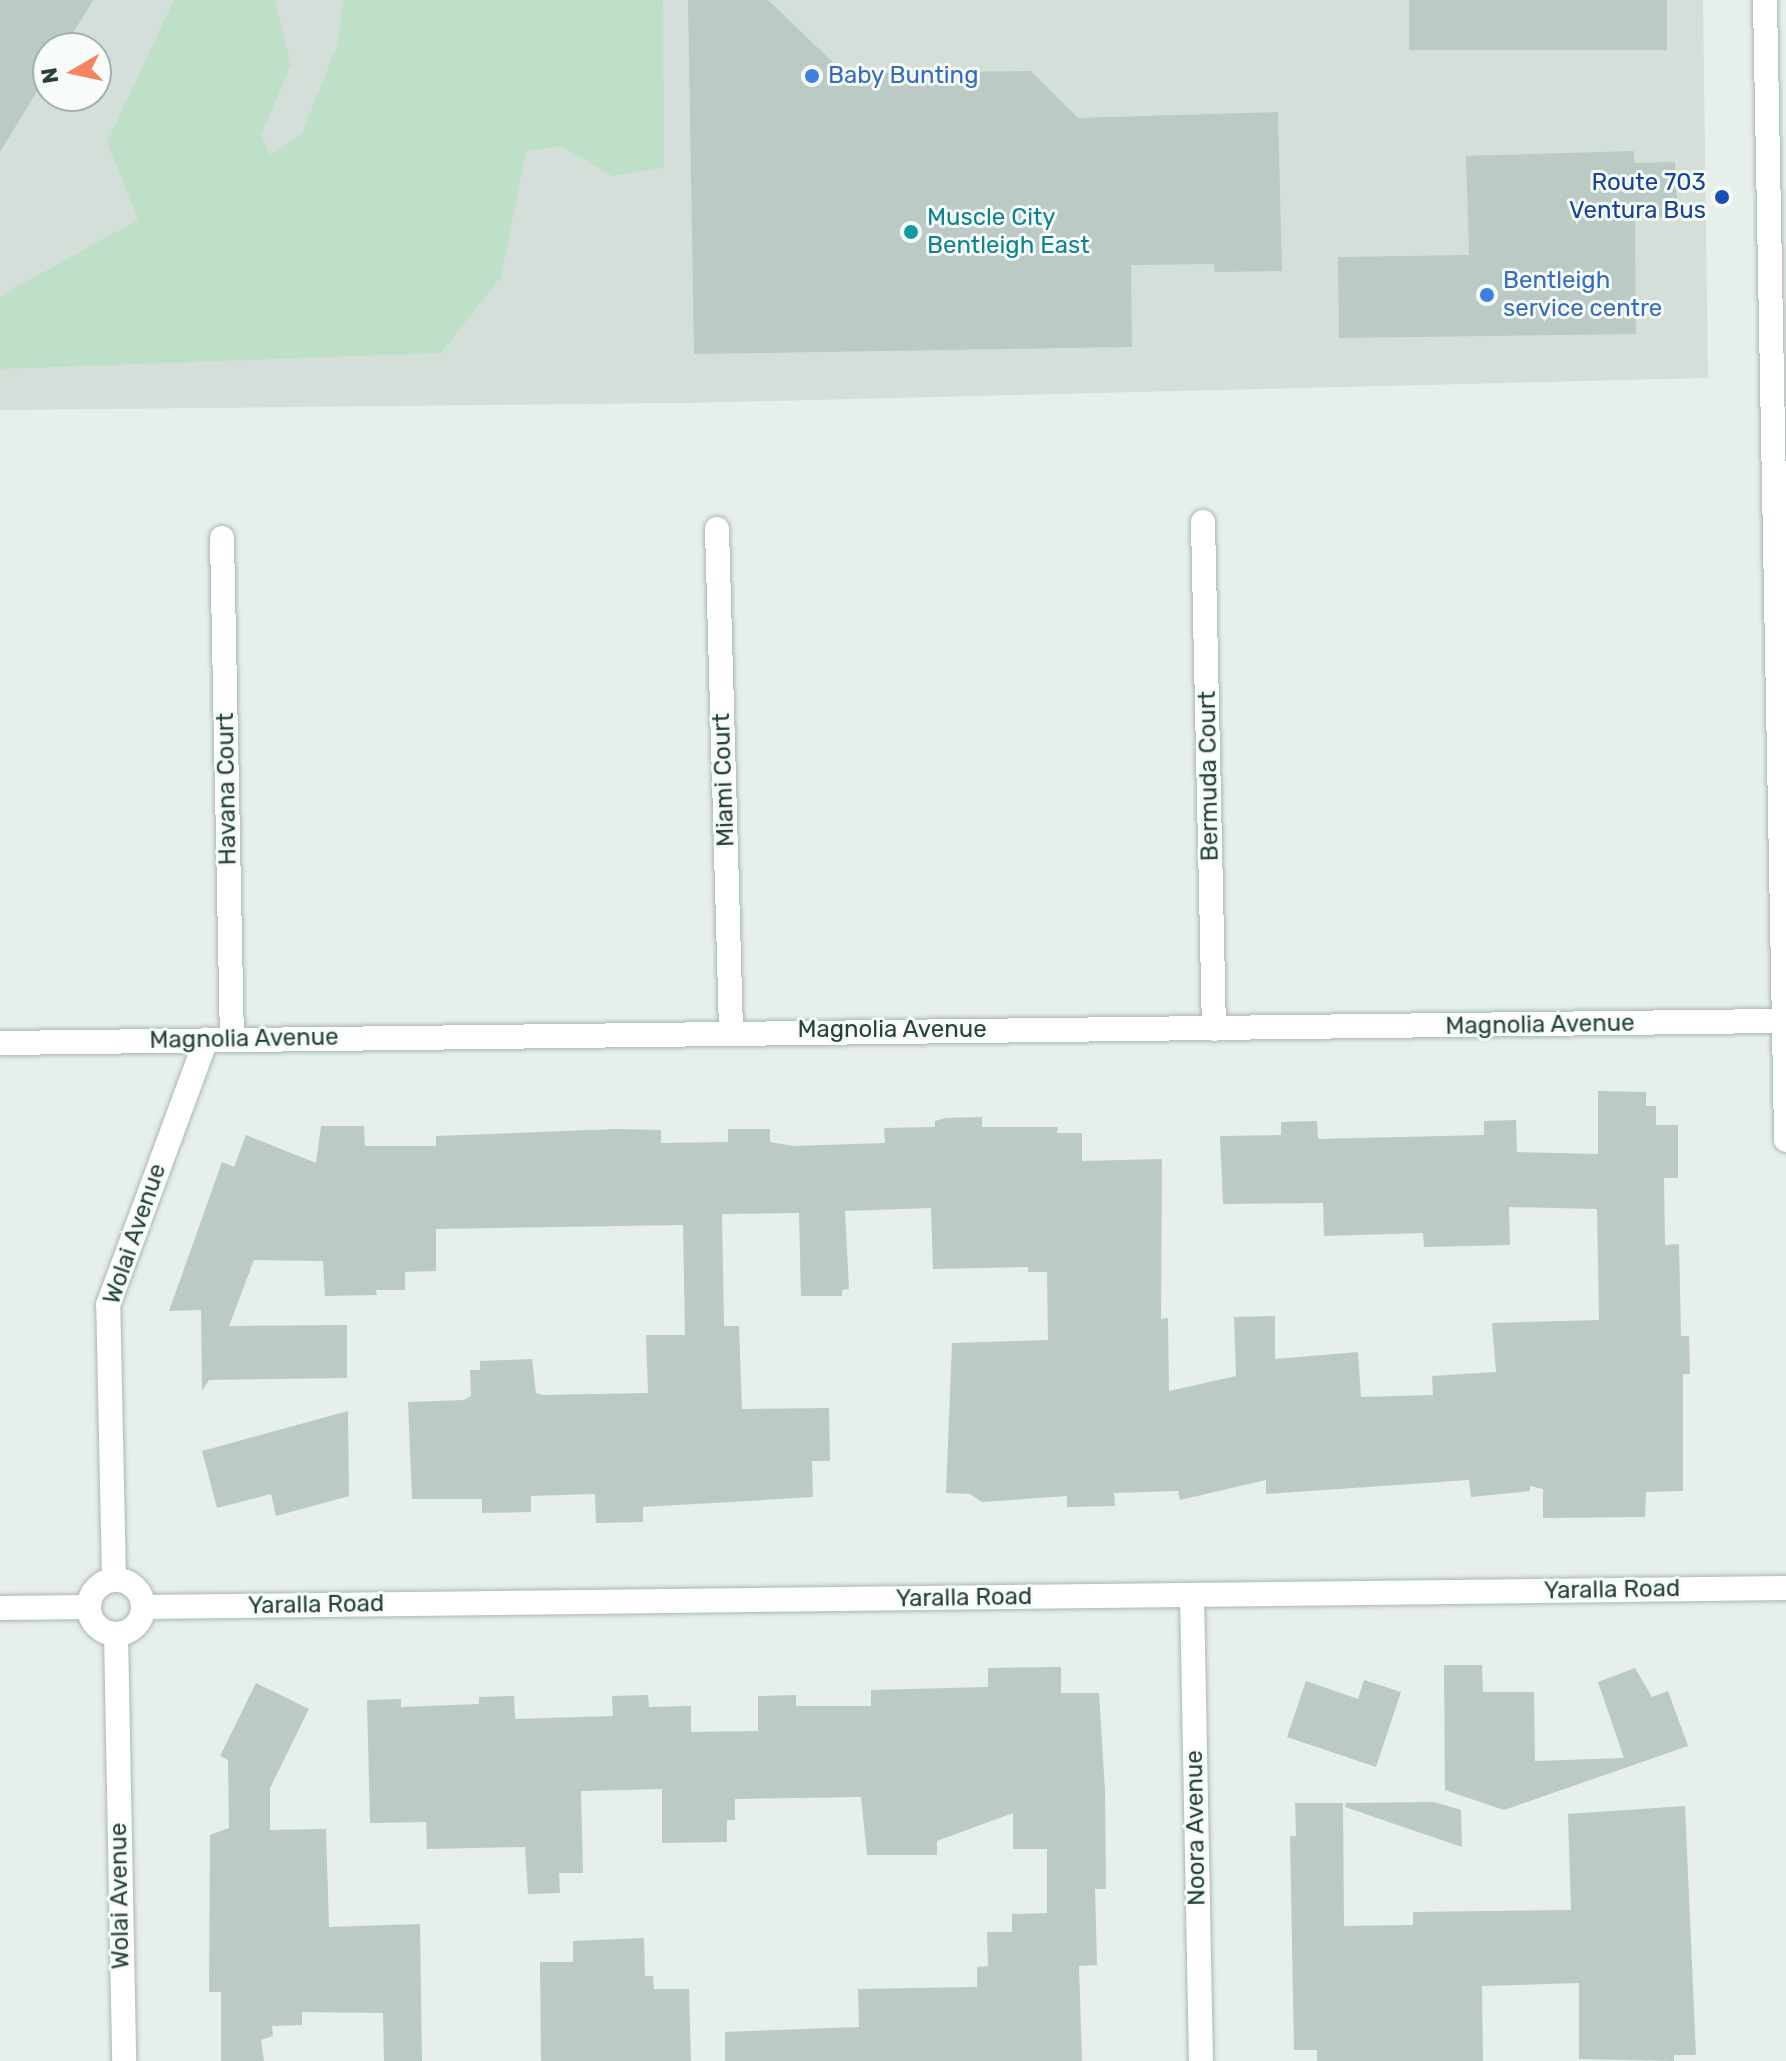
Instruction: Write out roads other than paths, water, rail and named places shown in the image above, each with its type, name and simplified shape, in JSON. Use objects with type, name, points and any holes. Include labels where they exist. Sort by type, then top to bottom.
[{"type":"street","points":[[1765,0],[1786,1140]]},
{"type":"street","name":"Bermuda Court","points":[[1203,522],[1214,1029]]},
{"type":"street","name":"Miami Court","points":[[717,529],[731,1031]]},
{"type":"street","name":"Havana Court","points":[[222,538],[232,1039]]},
{"type":"street","name":"Magnolia Avenue","points":[[0,1043],[731,1031],[1214,1029],[1785,1021]]},
{"type":"street","name":"Wolai Avenue","points":[[114,1580],[108,1305],[206,1040]]},
{"type":"street","points":[[114,1580],[131,1584],[143,1607],[138,1623],[116,1634],[94,1623],[89,1607],[99,1585],[114,1580]]},
{"type":"street","name":"Yaralla Road","points":[[143,1607],[1786,1588]]},
{"type":"street","name":"Noora Avenue","points":[[1192,1595],[1201,2061]]},
{"type":"street","points":[[0,1608],[89,1607]]},
{"type":"street","name":"Wolai Avenue","points":[[116,1634],[124,2061]]},
{"type":"place","name":"Baby Bunting","points":[[812,76]]},
{"type":"place","name":"Route 703 Ventura Bus","points":[[1722,197]]},
{"type":"place","name":"Muscle City Bentleigh East","points":[[911,232]]},
{"type":"place","name":"Bentleigh service centre","points":[[1487,295]]}]
